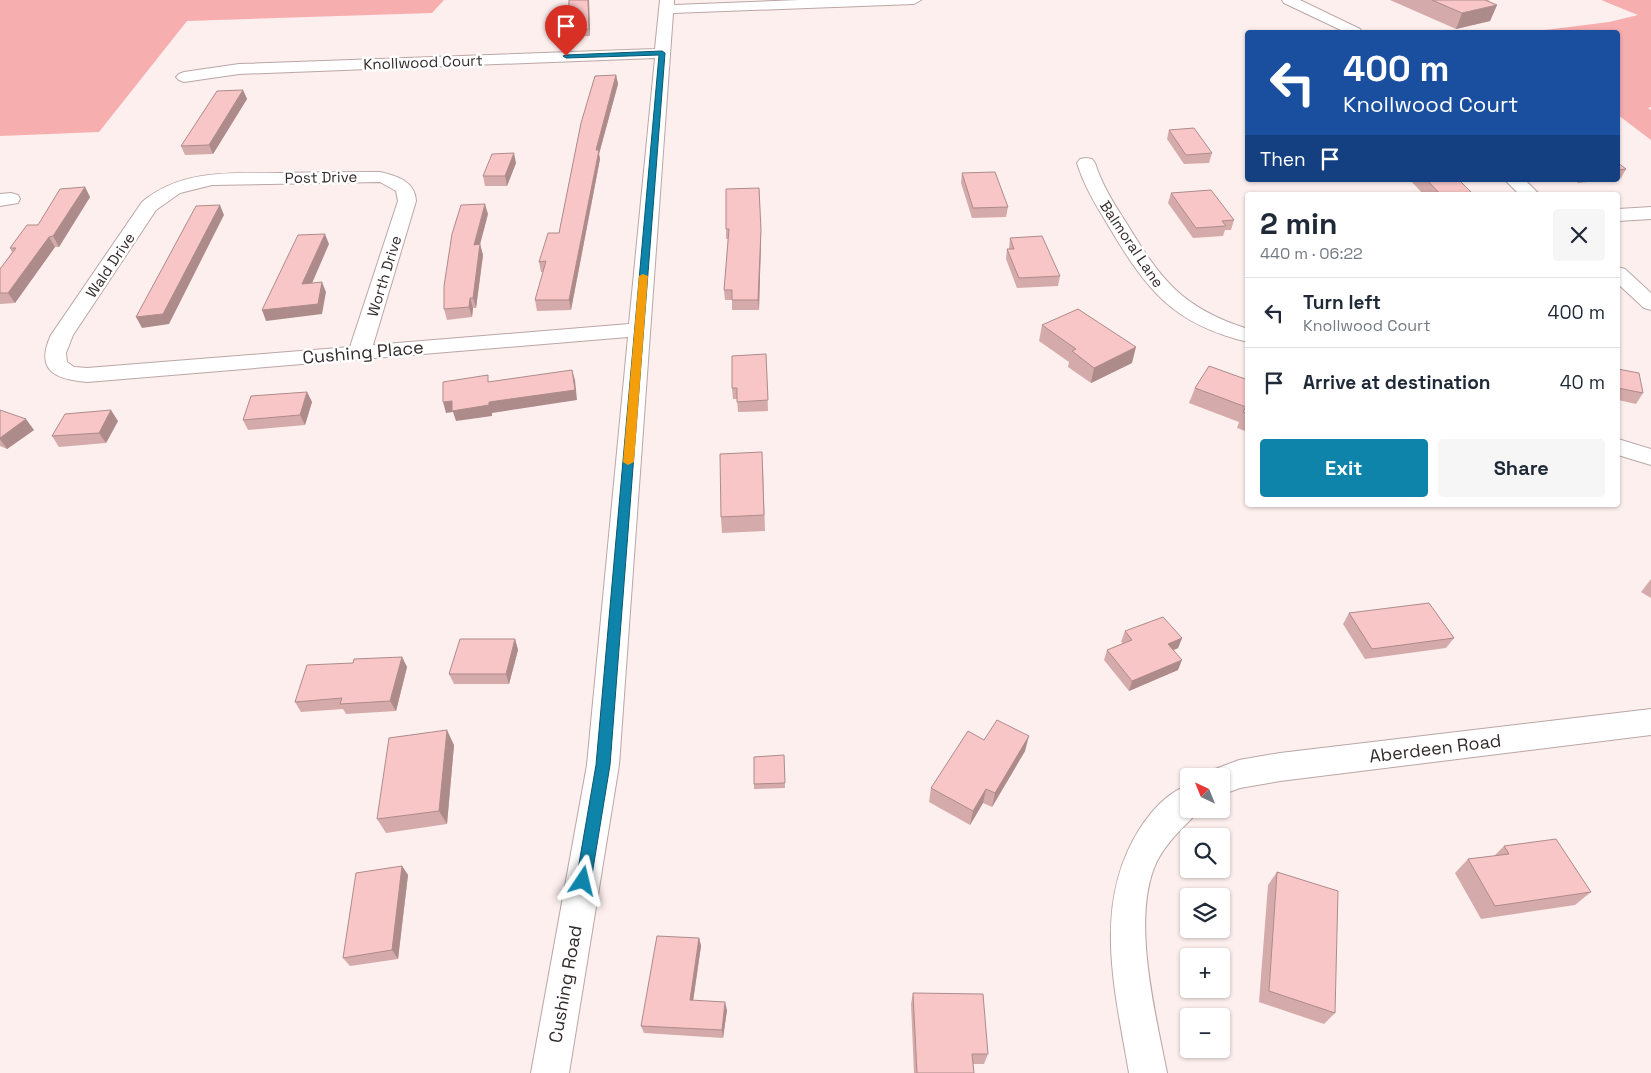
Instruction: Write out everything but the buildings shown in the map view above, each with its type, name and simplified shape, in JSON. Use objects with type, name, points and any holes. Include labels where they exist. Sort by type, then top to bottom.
[{"type":"street","points":[[666,4],[914,0]]},
{"type":"street","points":[[1289,0],[1351,30]]},
{"type":"street","name":"Cushing Road","points":[[550,1073],[603,765],[666,4]]},
{"type":"street","name":"Knollwood Court","points":[[184,77],[239,69],[662,53]]},
{"type":"street","name":"Balmoral Lane","points":[[1086,163],[1091,181],[1139,260],[1165,292],[1193,313],[1245,335]]},
{"type":"street","name":"Post Drive","points":[[222,179],[380,177],[401,184],[406,190],[407,201]]},
{"type":"street","name":"Wald Drive","points":[[87,376],[64,372],[57,366],[55,348],[149,206],[157,198],[185,184],[222,179]]},
{"type":"street","points":[[1516,182],[1528,192]]},
{"type":"street","name":"Worth Drive","points":[[360,351],[407,201]]},
{"type":"street","points":[[1620,216],[1651,213]]},
{"type":"street","points":[[1620,276],[1651,304]]},
{"type":"street","name":"Cushing Place","points":[[87,376],[360,351],[639,330]]},
{"type":"street","points":[[1620,448],[1651,458]]},
{"type":"street","name":"Aberdeen Road","points":[[1230,778],[1239,774],[1280,767],[1651,722]]},
{"type":"street","points":[[1148,1073],[1126,942],[1126,919],[1133,876],[1140,857],[1160,824],[1180,805]]},
{"type":"shaded area","points":[[0,0],[444,0],[432,13],[187,21],[99,132],[0,136]]},
{"type":"shaded area","points":[[1601,0],[1651,0],[1651,107],[1648,108],[1651,110],[1651,140],[1620,117],[1620,30],[1545,30],[1609,22],[1638,15]]},
{"type":"slow traffic","points":[[628,462],[643,276]]},
{"type":"route","points":[[566,56],[662,53],[603,765],[583,881]]}]
